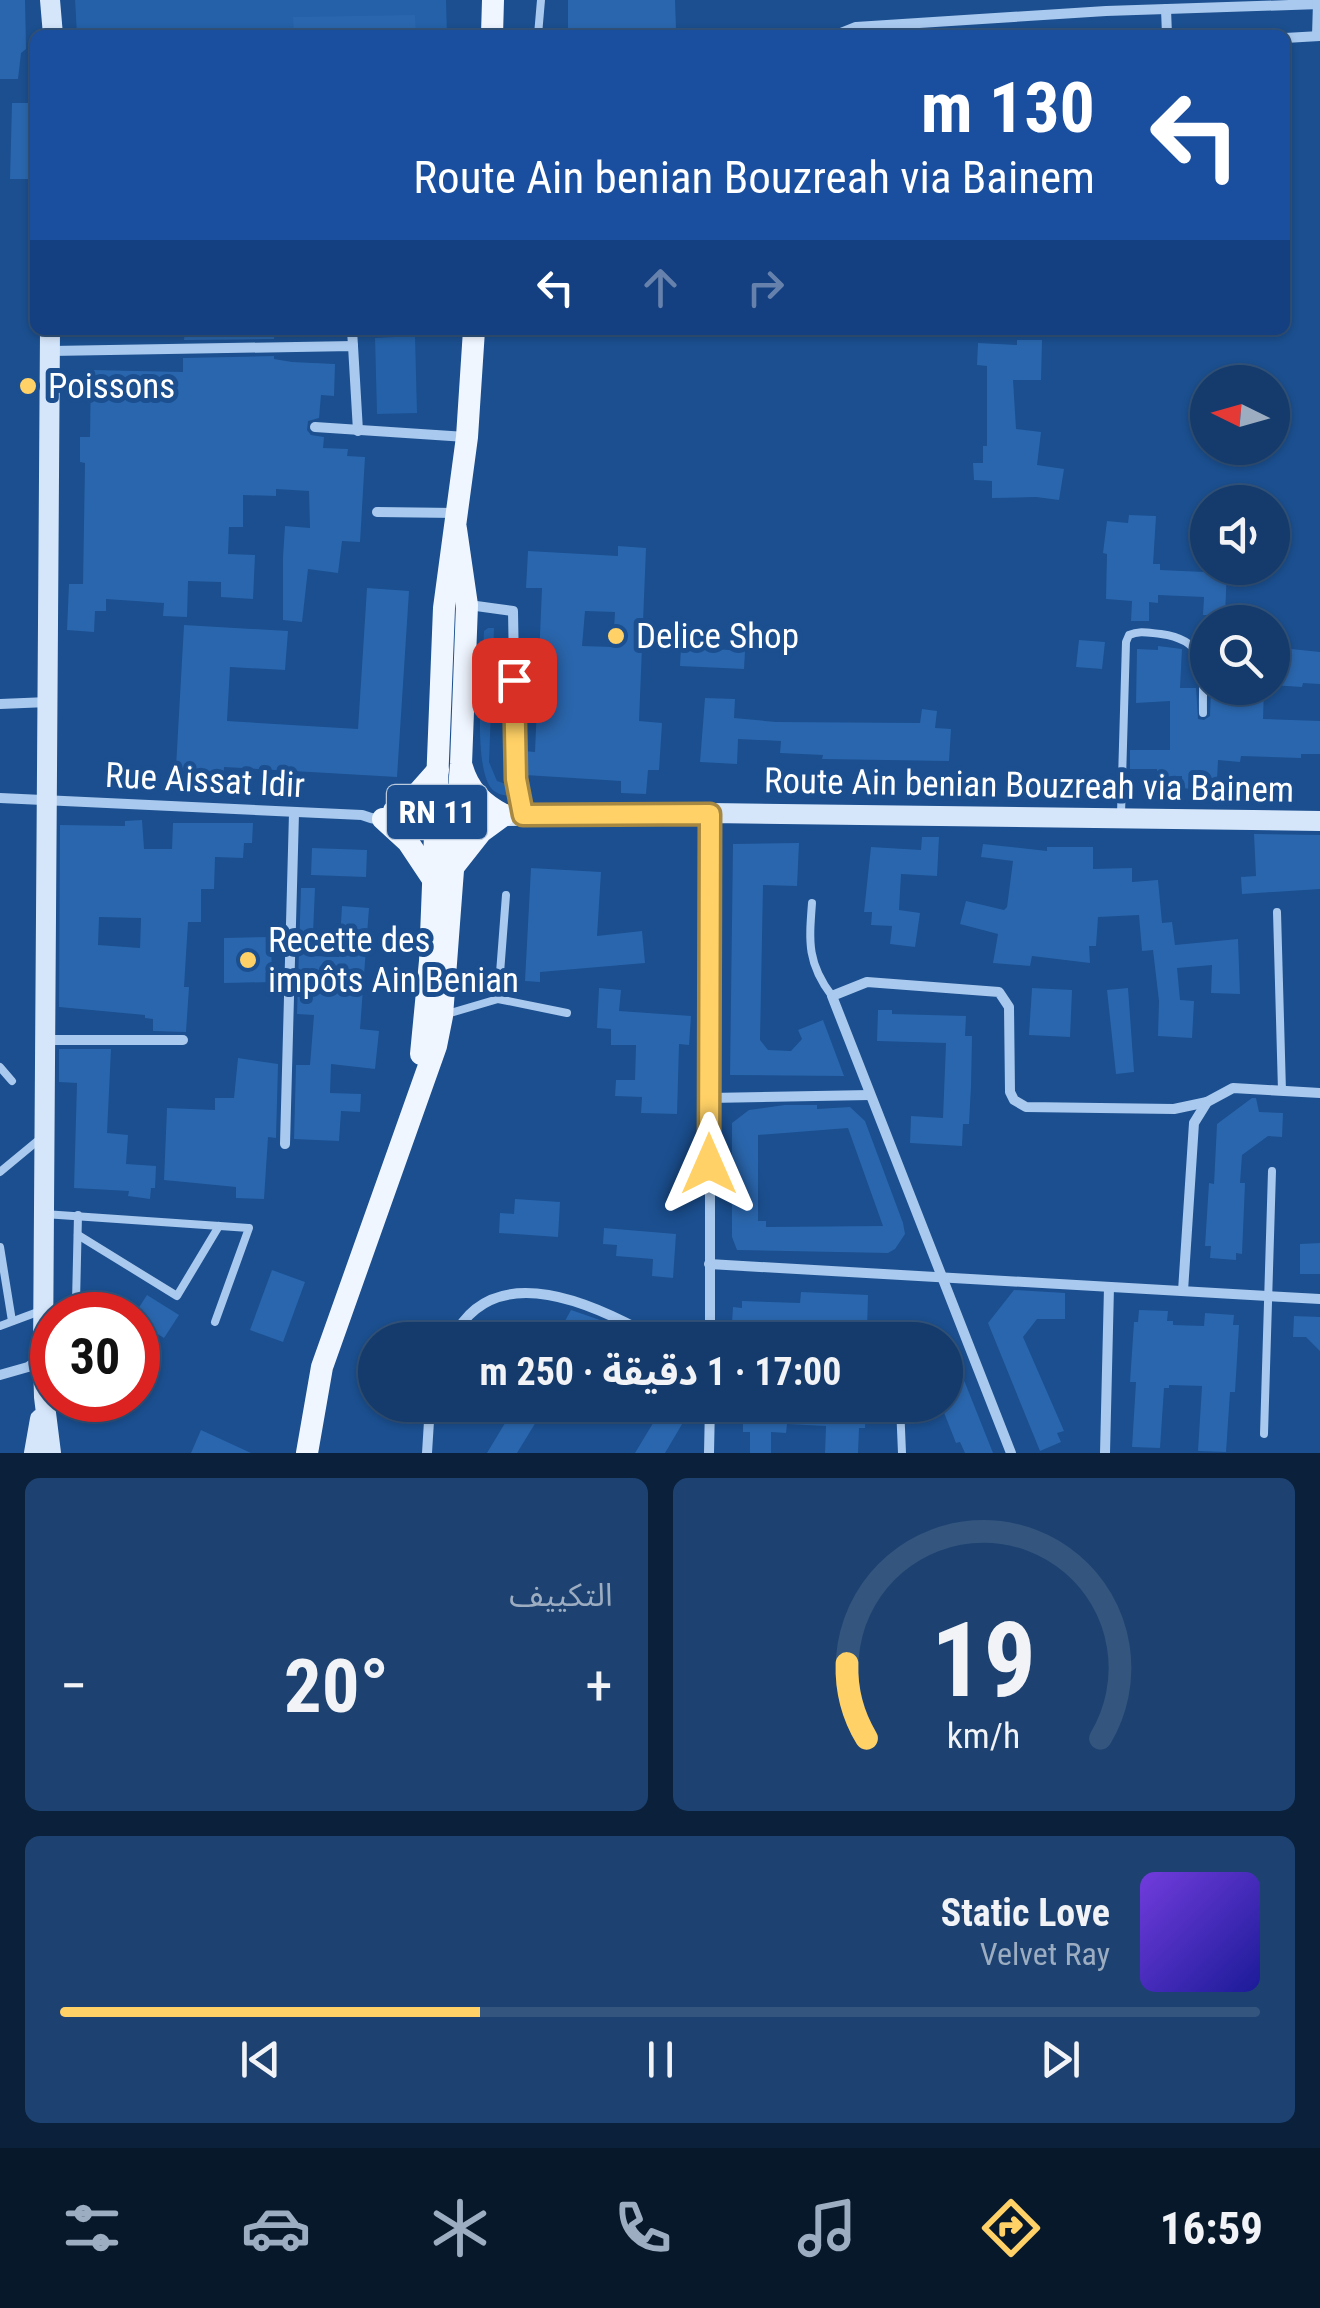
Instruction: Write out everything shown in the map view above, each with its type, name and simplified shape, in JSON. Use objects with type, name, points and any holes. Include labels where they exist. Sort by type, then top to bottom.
[{"type":"main road","points":[[492,30],[493,0]]},
{"type":"main road","name":"RN 11","points":[[450,767],[444,608],[467,437],[474,335]]},
{"type":"main road","name":"RN 11","points":[[417,1095],[434,881],[447,816],[467,605],[457,521]]},
{"type":"main road","points":[[434,881],[408,842],[380,815],[415,796],[450,767],[465,778],[480,800],[514,815]]},
{"type":"main road","points":[[454,866],[471,842],[514,815]]},
{"type":"main road","name":"RN 11","points":[[307,1453],[322,1367],[436,1046],[454,866],[447,816]]},
{"type":"street","points":[[50,0],[53,30]]},
{"type":"street","points":[[848,30],[1106,5],[1166,9],[1318,3],[1319,36],[1290,38]]},
{"type":"street","points":[[1166,9],[1168,30]]},
{"type":"street","points":[[352,335],[358,431]]},
{"type":"street","points":[[44,1292],[50,341],[353,346]]},
{"type":"street","points":[[314,427],[467,437]]},
{"type":"street","points":[[377,512],[457,521]]},
{"type":"street","points":[[467,605],[513,611],[514,815]]},
{"type":"street","points":[[0,704],[48,702]]},
{"type":"street","name":"Rue Aissat Idir","points":[[0,798],[427,820],[447,816]]},
{"type":"street","points":[[285,1144],[294,814]]},
{"type":"street","points":[[710,814],[710,1322]]},
{"type":"street","name":"Route Ain benian Bouzreah via Bainem","points":[[447,816],[710,814],[1320,821]]},
{"type":"street","points":[[1011,1453],[832,996],[867,982],[999,992],[1009,1007],[1010,1092],[1026,1107],[1174,1109],[1207,1102],[1234,1088],[1320,1093]]},
{"type":"street","points":[[45,1040],[183,1040]]},
{"type":"street","points":[[709,1098],[870,1095]]},
{"type":"street","points":[[1183,1291],[1194,1123],[1207,1102]]},
{"type":"street","points":[[708,1264],[1320,1299]]},
{"type":"street","points":[[1104,1453],[1109,1287]]},
{"type":"street","points":[[461,1322],[492,1299],[530,1292],[578,1300],[628,1322]]},
{"type":"street","points":[[0,1375],[30,1366]]},
{"type":"street","points":[[34,1453],[40,1422]]},
{"type":"street","points":[[47,1422],[51,1453]]},
{"type":"street","points":[[427,1453],[429,1422]]},
{"type":"street","points":[[710,1422],[710,1453]]},
{"type":"lane","points":[[538,30],[541,0]]},
{"type":"lane","points":[[1120,819],[1126,642],[1130,634],[1138,631],[1176,636],[1196,648],[1202,663],[1203,713]]},
{"type":"lane","points":[[498,1000],[506,895]]},
{"type":"lane","points":[[812,903],[808,945],[818,977],[832,996]]},
{"type":"lane","points":[[1276,912],[1282,1091]]},
{"type":"lane","points":[[442,1016],[498,1000],[568,1012]]},
{"type":"lane","points":[[0,1067],[12,1081]]},
{"type":"lane","points":[[0,1172],[44,1135]]},
{"type":"lane","points":[[1264,1434],[1272,1171]]},
{"type":"lane","points":[[44,1214],[249,1228],[215,1322]]},
{"type":"lane","points":[[76,1292],[78,1215]]},
{"type":"lane","points":[[78,1235],[178,1296],[219,1226]]},
{"type":"lane","points":[[0,1247],[12,1321]]},
{"type":"lane","points":[[0,1326],[30,1314]]},
{"type":"lane","points":[[901,1422],[902,1453]]},
{"type":"shaded area","points":[[75,0],[446,0],[447,30],[77,30]]},
{"type":"shaded area","points":[[415,336],[417,413],[377,414],[375,338]]},
{"type":"shaded area","points":[[494,628],[489,762],[497,781],[512,786],[512,796],[491,788],[482,758],[481,689],[484,631]]},
{"type":"building","points":[[0,0],[25,0],[26,49],[21,53],[18,79],[0,79]]},
{"type":"building","points":[[568,0],[675,0],[676,30],[568,30]]},
{"type":"building","points":[[415,15],[416,30],[294,30],[293,17]]},
{"type":"building","points":[[12,103],[30,103],[30,179],[10,179]]},
{"type":"building","points":[[184,335],[274,335],[274,339],[184,340]]},
{"type":"building","points":[[1017,340],[1042,340],[1041,380],[1013,380],[1016,429],[1041,432],[1037,465],[1064,469],[1059,500],[992,498],[992,481],[974,480],[973,463],[983,463],[983,446],[987,446],[987,366],[977,365],[978,343],[1017,345]]},
{"type":"building","points":[[274,356],[292,362],[335,364],[334,396],[321,395],[319,418],[308,421],[307,430],[311,435],[324,437],[323,448],[348,449],[347,456],[365,457],[360,542],[342,541],[338,573],[308,569],[302,622],[283,620],[283,557],[285,526],[310,528],[309,491],[276,489],[276,496],[243,495],[243,527],[229,527],[228,554],[255,555],[253,599],[221,597],[221,582],[188,581],[187,617],[163,616],[164,603],[106,599],[106,611],[95,611],[94,632],[67,630],[69,584],[83,584],[85,463],[80,462],[80,437],[90,437],[91,370],[183,372],[183,358]]},
{"type":"building","points":[[1129,515],[1156,516],[1153,564],[1160,564],[1160,570],[1190,571],[1190,585],[1226,585],[1225,605],[1204,605],[1204,597],[1158,595],[1158,603],[1149,602],[1149,621],[1131,621],[1132,601],[1106,599],[1107,554],[1103,553],[1107,521],[1128,523]]},
{"type":"building","points":[[618,546],[646,548],[639,721],[662,723],[659,770],[648,770],[646,794],[621,793],[621,781],[525,775],[524,751],[535,752],[542,588],[526,588],[528,551],[618,556]],"holes":[[[585,611],[615,612],[613,647],[582,646]]]},
{"type":"building","points":[[367,588],[409,591],[397,777],[224,767],[223,788],[175,785],[184,625],[288,631],[285,670],[230,667],[227,721],[358,729]]},
{"type":"building","points":[[1079,640],[1105,642],[1102,669],[1076,667]]},
{"type":"building","points":[[1158,646],[1182,649],[1180,688],[1190,688],[1190,705],[1197,705],[1198,719],[1210,716],[1210,705],[1263,705],[1263,719],[1320,721],[1320,754],[1301,754],[1301,758],[1241,756],[1240,762],[1218,760],[1216,800],[1191,799],[1192,789],[1182,788],[1182,776],[1157,777],[1157,769],[1130,769],[1130,750],[1170,750],[1170,701],[1136,703],[1137,649],[1158,650]]},
{"type":"building","points":[[681,647],[745,651],[744,669],[680,666]]},
{"type":"building","points":[[1290,649],[1320,652],[1320,684],[1303,683],[1302,687],[1290,686]]},
{"type":"building","points":[[705,698],[735,699],[734,718],[776,722],[920,723],[922,709],[937,711],[935,728],[951,729],[949,761],[822,759],[823,755],[780,753],[781,741],[738,739],[737,764],[700,762]]},
{"type":"building","points":[[142,820],[144,849],[172,849],[173,823],[253,823],[252,843],[244,843],[243,858],[215,857],[214,889],[201,889],[201,922],[188,922],[186,1032],[153,1031],[153,1019],[145,1015],[59,1007],[60,825],[125,826],[125,821]],"holes":[[[99,917],[141,918],[140,948],[98,945]]]},
{"type":"building","points":[[1254,834],[1320,835],[1320,889],[1242,894],[1241,877],[1256,876]]},
{"type":"building","points":[[922,837],[939,837],[937,876],[901,874],[899,910],[920,913],[915,947],[890,944],[892,926],[871,925],[872,912],[864,912],[871,847],[921,850]]},
{"type":"building","points":[[799,843],[797,886],[763,885],[760,1040],[768,1050],[791,1051],[802,1039],[798,1030],[823,1020],[844,1076],[730,1075],[733,844]]},
{"type":"building","points":[[983,844],[1047,851],[1047,847],[1093,847],[1093,869],[1132,868],[1132,882],[1158,880],[1162,923],[1172,922],[1175,945],[1238,939],[1240,994],[1211,993],[1212,965],[1177,968],[1180,1000],[1194,1001],[1192,1038],[1158,1036],[1159,1001],[1153,950],[1142,951],[1139,915],[1098,917],[1096,946],[1089,946],[1090,963],[1032,956],[1030,966],[993,963],[998,934],[960,924],[966,901],[1004,910],[1007,907],[1013,861],[981,857]]},
{"type":"building","points":[[312,848],[367,850],[366,877],[311,875]]},
{"type":"building","points":[[531,868],[601,872],[597,936],[642,931],[645,963],[540,972],[540,982],[525,981]]},
{"type":"building","points":[[301,888],[315,888],[312,956],[339,957],[342,906],[369,908],[360,1029],[379,1031],[375,1069],[331,1064],[330,1093],[361,1094],[360,1112],[341,1111],[339,1141],[294,1139],[296,1065],[310,1065],[314,1015],[297,1014]]},
{"type":"building","name":"Recette des impôts Ain Benian","points":[[271,937],[272,982],[224,983],[224,938]]},
{"type":"building","points":[[599,988],[621,990],[619,1011],[691,1016],[689,1045],[679,1044],[677,1114],[641,1113],[642,1097],[615,1096],[616,1080],[635,1080],[636,1045],[611,1045],[611,1029],[597,1028]]},
{"type":"building","points":[[1032,988],[1072,990],[1070,1037],[1029,1035]]},
{"type":"building","points":[[1128,988],[1134,1072],[1116,1074],[1107,990]]},
{"type":"building","points":[[878,1010],[892,1010],[892,1014],[966,1016],[965,1036],[972,1036],[971,1086],[969,1124],[963,1124],[962,1146],[910,1143],[911,1116],[943,1118],[946,1043],[877,1041]]},
{"type":"building","points":[[59,1049],[111,1049],[107,1133],[128,1135],[126,1164],[156,1166],[150,1199],[128,1196],[129,1191],[74,1188],[77,1083],[59,1082]]},
{"type":"building","points":[[238,1058],[278,1064],[276,1138],[268,1137],[264,1199],[236,1198],[236,1187],[164,1180],[167,1108],[215,1110],[215,1098],[234,1098]]},
{"type":"building","points":[[1256,1098],[1259,1112],[1283,1113],[1282,1137],[1268,1136],[1242,1155],[1242,1254],[1236,1253],[1236,1260],[1210,1258],[1211,1246],[1205,1246],[1217,1124]]},
{"type":"building","points":[[785,1105],[817,1105],[817,1109],[850,1107],[865,1121],[903,1223],[905,1234],[895,1249],[888,1253],[737,1250],[732,1237],[732,1123],[749,1110]],"holes":[[[848,1128],[883,1226],[766,1227],[766,1221],[758,1221],[758,1135]]]},
{"type":"building","points":[[515,1199],[560,1202],[558,1237],[499,1233],[500,1213],[514,1214]]},
{"type":"building","points":[[604,1228],[676,1234],[673,1278],[652,1276],[653,1259],[616,1256],[617,1245],[603,1244]]},
{"type":"building","points":[[1320,1243],[1320,1274],[1300,1274],[1300,1244]]},
{"type":"building","points":[[272,1270],[305,1282],[283,1342],[250,1330]]},
{"type":"building","points":[[1014,1290],[1065,1293],[1065,1319],[1037,1319],[1023,1337],[1064,1431],[1057,1433],[1061,1442],[1040,1451],[988,1323]]},
{"type":"building","points":[[801,1292],[868,1295],[867,1322],[732,1322],[733,1307],[742,1308],[742,1301],[800,1303]]},
{"type":"building","points":[[160,1303],[179,1315],[164,1338],[160,1336]]},
{"type":"building","points":[[571,1310],[604,1322],[564,1322]]},
{"type":"building","points":[[1139,1310],[1168,1311],[1167,1321],[1173,1321],[1173,1325],[1204,1326],[1205,1313],[1234,1315],[1233,1325],[1239,1325],[1226,1452],[1198,1451],[1202,1386],[1164,1388],[1160,1448],[1132,1447],[1136,1382],[1130,1382],[1134,1322],[1138,1322]]},
{"type":"building","points":[[1294,1316],[1320,1317],[1320,1351],[1306,1337],[1293,1337]]},
{"type":"building","points":[[963,1378],[993,1453],[965,1453],[960,1442],[956,1443],[948,1422],[963,1422]]},
{"type":"building","points":[[506,1422],[536,1422],[517,1453],[487,1453]]},
{"type":"building","points":[[654,1422],[683,1422],[665,1453],[635,1453]]},
{"type":"building","points":[[743,1422],[865,1422],[865,1428],[859,1428],[858,1453],[825,1453],[826,1426],[787,1424],[786,1433],[771,1432],[771,1453],[750,1453],[750,1432],[743,1432]]},
{"type":"building","points":[[201,1430],[251,1453],[191,1453]]},
{"type":"place","name":"Poissons","points":[[28,386]]},
{"type":"place","name":"Delice Shop","points":[[616,636]]},
{"type":"place","name":"Recette des impôts Ain Benian","points":[[248,960]]},
{"type":"route","points":[[514,680],[516,779],[523,815],[710,814],[709,1164]]}]
